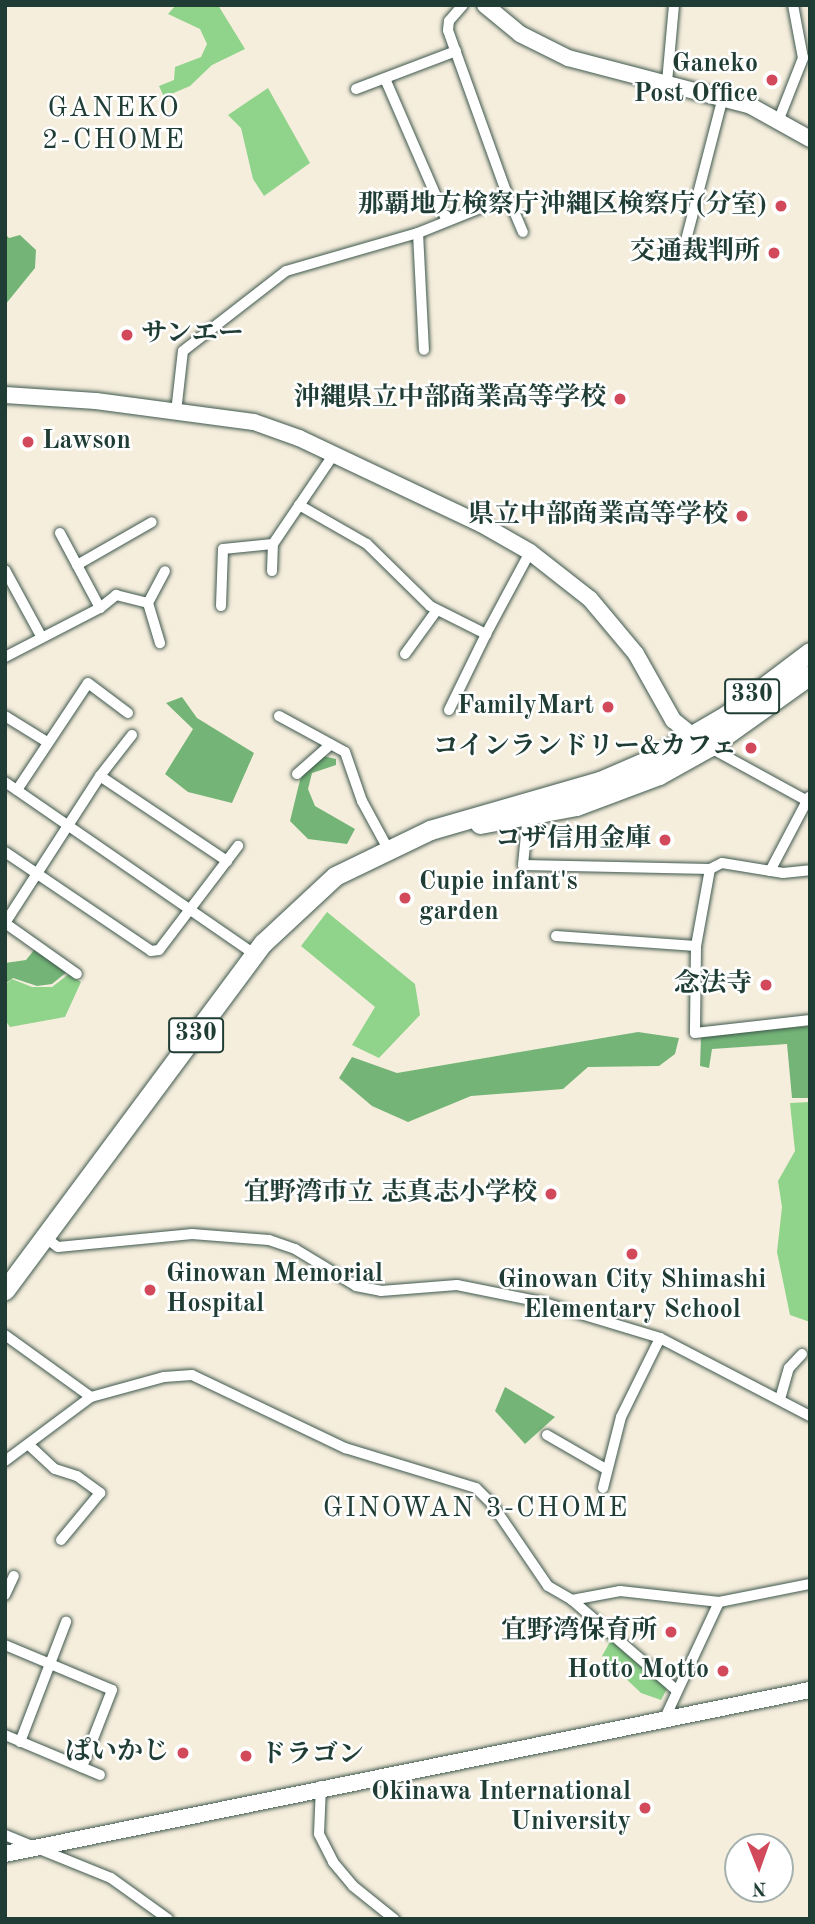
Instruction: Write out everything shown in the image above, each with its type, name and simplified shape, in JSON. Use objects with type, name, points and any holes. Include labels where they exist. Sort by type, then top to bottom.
[{"type":"highway","name":"330","points":[[701,742],[810,652]]},
{"type":"highway","name":"330","points":[[5,1290],[254,954],[286,917],[326,883],[387,847],[430,830],[527,810],[701,742],[810,675]]},
{"type":"street","points":[[463,5],[449,21],[456,51],[523,232]]},
{"type":"street","points":[[485,5],[520,34],[568,58],[723,97],[779,119],[810,139]]},
{"type":"street","points":[[667,82],[674,5]]},
{"type":"street","points":[[779,119],[803,58],[793,5]]},
{"type":"street","points":[[356,89],[386,80],[456,51]]},
{"type":"street","points":[[386,80],[446,219]]},
{"type":"street","points":[[685,244],[723,97]]},
{"type":"street","points":[[176,412],[183,351],[286,271],[418,233],[446,219],[508,197]]},
{"type":"street","points":[[418,233],[424,350]]},
{"type":"street","points":[[5,395],[254,422],[334,454],[530,552],[590,599],[623,636],[673,720],[701,742],[807,798],[770,871]]},
{"type":"street","points":[[272,571],[272,544],[334,454]]},
{"type":"street","points":[[299,505],[367,544],[437,610],[486,634]]},
{"type":"street","points":[[77,565],[152,522]]},
{"type":"street","points":[[60,533],[100,608]]},
{"type":"street","points":[[221,606],[223,549],[272,544]]},
{"type":"street","points":[[449,710],[530,552]]},
{"type":"street","points":[[5,570],[42,639]]},
{"type":"street","points":[[160,643],[148,603],[165,571]]},
{"type":"street","points":[[5,657],[100,608],[116,595],[148,603]]},
{"type":"street","points":[[405,653],[437,610]]},
{"type":"street","points":[[17,790],[88,683],[128,713]]},
{"type":"street","points":[[5,716],[47,742]]},
{"type":"street","points":[[279,716],[345,752],[362,800],[387,847]]},
{"type":"street","points":[[77,974],[5,923],[100,776],[132,735]]},
{"type":"street","points":[[297,774],[331,744]]},
{"type":"street","points":[[100,776],[227,861]]},
{"type":"street","points":[[5,782],[193,909],[254,954]]},
{"type":"street","points":[[527,810],[522,846],[523,865],[710,869],[722,863],[770,871],[810,870]]},
{"type":"street","points":[[5,852],[151,951],[159,950],[193,909],[238,846]]},
{"type":"street","points":[[710,869],[696,946],[695,1033],[810,1020]]},
{"type":"street","points":[[556,936],[696,946]]},
{"type":"street","points":[[45,1237],[58,1247],[192,1234],[270,1240],[295,1249],[356,1286],[380,1291],[457,1285],[541,1301],[660,1338],[810,1416]]},
{"type":"street","points":[[5,1335],[91,1397]]},
{"type":"street","points":[[603,1488],[621,1418],[660,1338]]},
{"type":"street","points":[[780,1399],[789,1367],[803,1354]]},
{"type":"street","points":[[5,1461],[91,1397],[164,1377],[192,1375],[345,1448],[476,1488],[492,1504],[548,1586],[572,1600],[675,1689]]},
{"type":"street","points":[[547,1435],[606,1469]]},
{"type":"street","points":[[29,1445],[55,1469],[77,1476],[100,1493],[61,1540]]},
{"type":"street","points":[[5,1595],[14,1576]]},
{"type":"street","points":[[572,1600],[620,1591],[719,1602],[810,1584]]},
{"type":"street","points":[[664,1720],[675,1689],[719,1602]]},
{"type":"street","points":[[20,1742],[66,1622]]},
{"type":"street","points":[[5,1645],[111,1690],[82,1767]]},
{"type":"street","points":[[5,1854],[321,1786],[810,1690]]},
{"type":"street","points":[[5,1735],[100,1775]]},
{"type":"street","points":[[321,1786],[318,1835],[333,1862],[353,1886],[394,1919]]},
{"type":"street","points":[[5,1835],[39,1846],[111,1878],[167,1919]]},
{"type":"green space","points":[[176,5],[218,5],[245,49],[212,65],[190,86],[164,97],[159,86],[174,80],[175,67],[201,57],[207,44],[200,29],[168,14]]},
{"type":"green space","points":[[268,88],[310,163],[264,196],[253,179],[241,128],[228,115]]},
{"type":"green space","points":[[5,234],[9,238],[20,235],[36,250],[35,268],[5,305]]},
{"type":"green space","points":[[182,697],[197,718],[254,753],[232,803],[188,792],[165,774],[193,729],[166,703]]},
{"type":"green space","points":[[318,755],[336,759],[336,765],[312,773],[308,789],[315,806],[355,829],[347,844],[308,839],[290,821],[300,780]]},
{"type":"green space","points":[[327,912],[415,984],[420,1015],[379,1058],[352,1045],[375,1007],[301,946]]},
{"type":"green space","points":[[34,950],[68,971],[52,984],[37,986],[13,978],[5,984],[5,963],[26,960]]},
{"type":"green space","points":[[69,974],[81,982],[65,1017],[10,1027],[5,1020],[5,985],[12,979],[32,987],[52,987]]},
{"type":"green space","points":[[810,1026],[810,1098],[792,1098],[787,1044],[712,1049],[709,1068],[700,1066],[701,1036]]},
{"type":"green space","points":[[638,1032],[679,1038],[675,1054],[659,1066],[588,1067],[563,1089],[471,1096],[408,1122],[372,1106],[339,1078],[352,1057],[397,1073]]},
{"type":"green space","points":[[810,1102],[810,1322],[790,1315],[777,1252],[782,1207],[778,1181],[795,1151],[790,1103]]},
{"type":"green space","points":[[505,1387],[555,1417],[525,1444],[495,1411]]},
{"type":"green space","points":[[611,1640],[668,1687],[661,1700],[641,1693],[602,1656]]},
{"type":"place","name":"Ganeko Post Office","points":[[772,80]]},
{"type":"place","name":"那覇地方検察庁沖縄区検察庁(分室)","points":[[781,206]]},
{"type":"place","name":"交通裁判所","points":[[774,253]]},
{"type":"place","name":"サンエー","points":[[127,335]]},
{"type":"place","name":"沖縄県立中部商業高等学校","points":[[620,399]]},
{"type":"place","name":"Lawson","points":[[28,442]]},
{"type":"place","name":"県立中部商業高等学校","points":[[742,516]]},
{"type":"place","name":"FamilyMart","points":[[608,707]]},
{"type":"place","name":"コインランドリー&カフェ","points":[[751,748]]},
{"type":"place","name":"コザ信用金庫","points":[[665,840]]},
{"type":"place","name":"Cupie infant's garden","points":[[405,898]]},
{"type":"place","name":"念法寺","points":[[766,985]]},
{"type":"place","name":"宜野湾市立 志真志小学校","points":[[551,1194]]},
{"type":"place","name":"Ginowan City Shimashi Elementary School","points":[[632,1254]]},
{"type":"place","name":"Ginowan Memorial Hospital","points":[[150,1290]]},
{"type":"place","name":"宜野湾保育所","points":[[671,1632]]},
{"type":"place","name":"Hotto Motto","points":[[723,1671]]},
{"type":"place","name":"ぱいかじ","points":[[183,1753]]},
{"type":"place","name":"ドラゴン","points":[[246,1756]]},
{"type":"place","name":"Okinawa International University","points":[[645,1808]]},
{"type":"district","name":"GANEKO 2-CHOME","points":[[114,125]]},
{"type":"district","name":"GINOWAN 3-CHOME","points":[[476,1509]]}]
